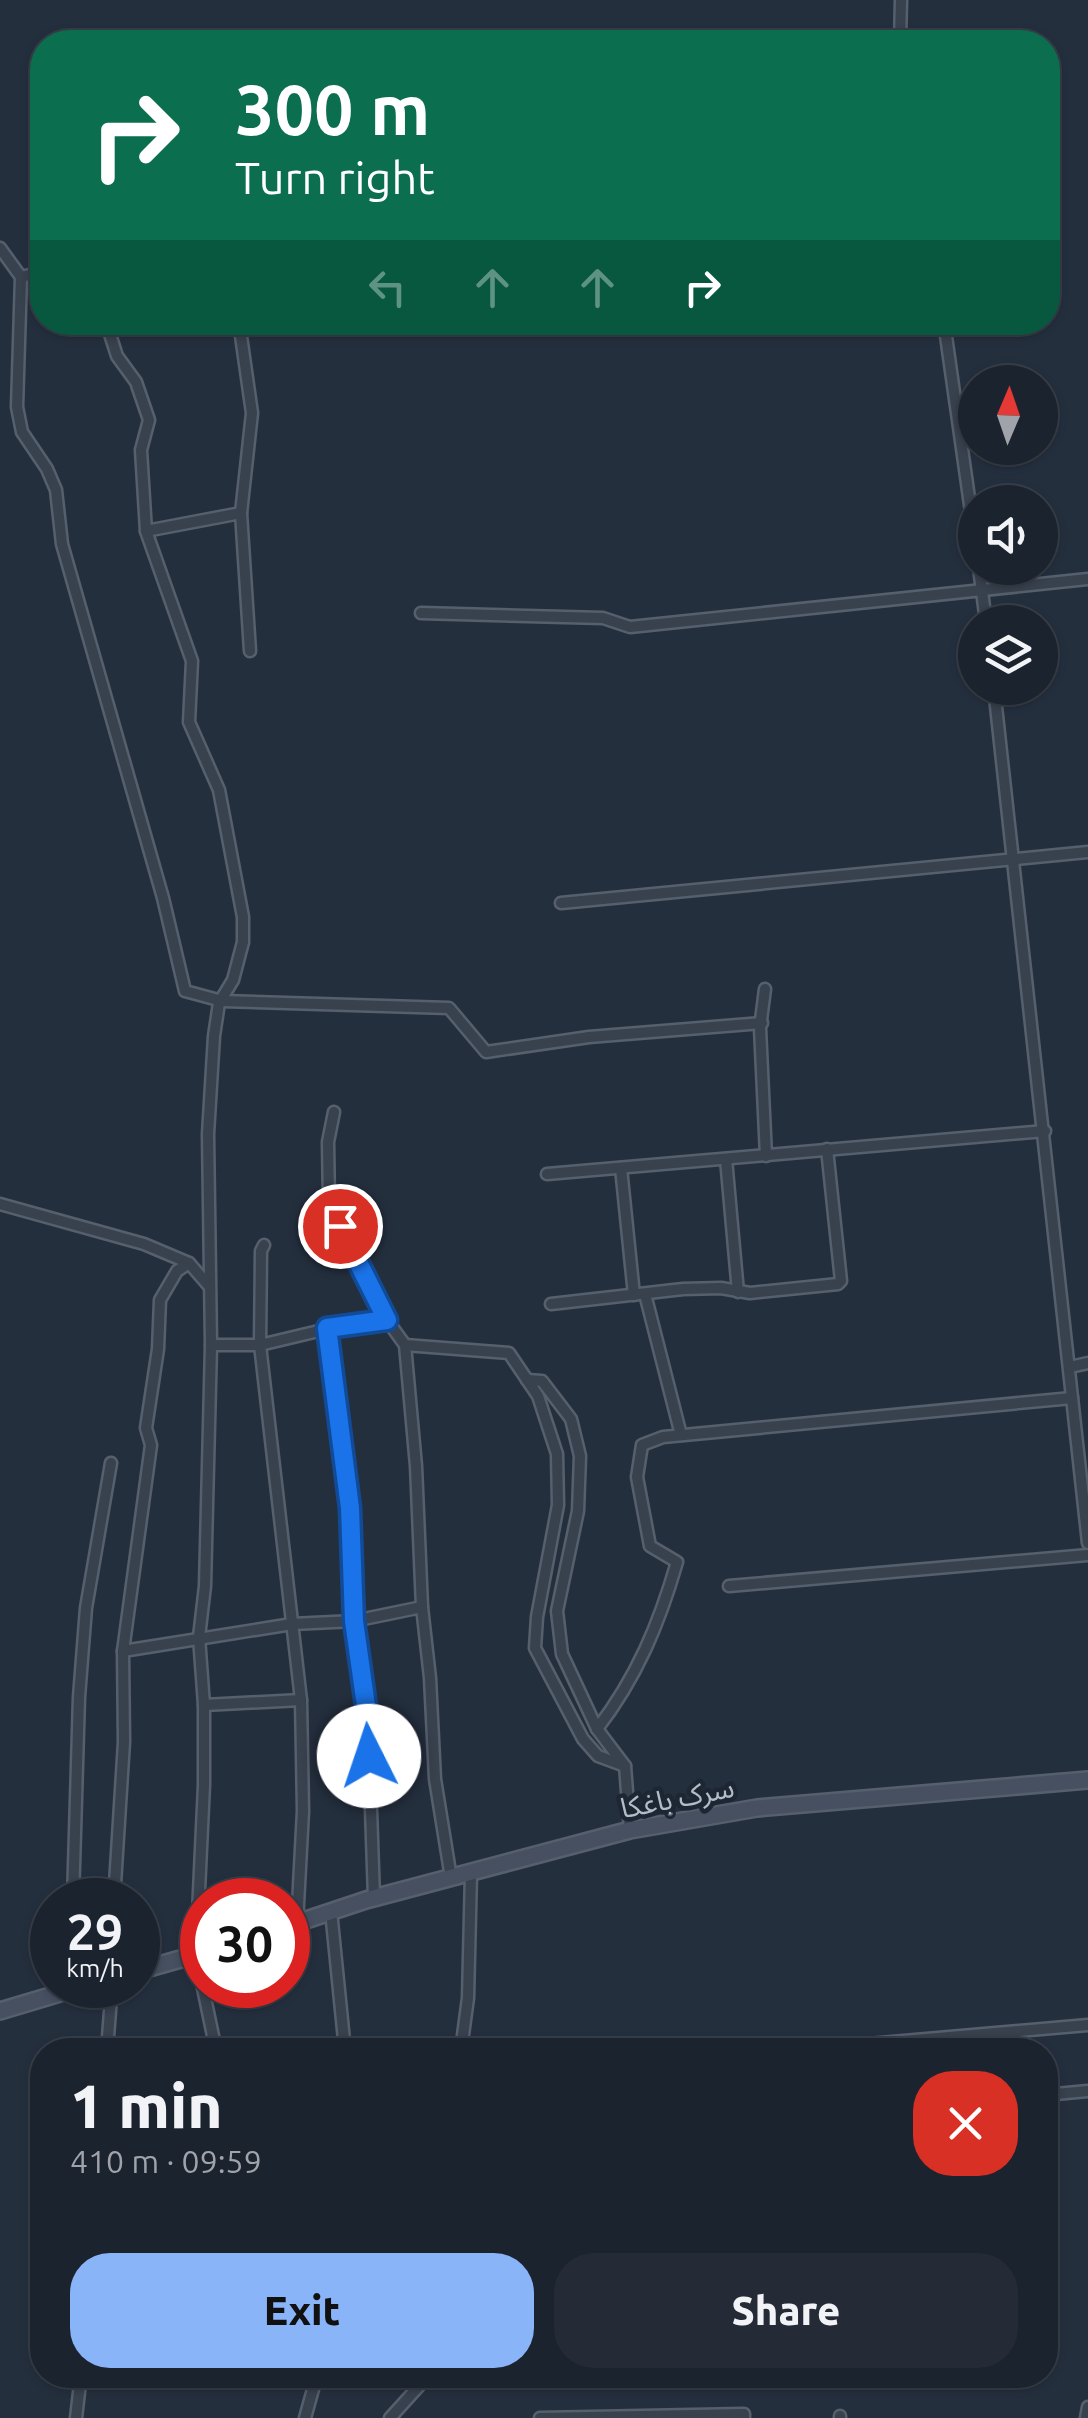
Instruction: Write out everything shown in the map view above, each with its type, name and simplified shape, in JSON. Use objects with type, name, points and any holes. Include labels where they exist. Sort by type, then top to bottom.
[{"type":"street","points":[[900,30],[901,0]]},
{"type":"street","points":[[0,248],[21,277],[17,407],[22,432],[56,490],[62,544],[163,898],[185,991],[222,1000],[449,1008],[486,1052],[589,1037],[762,1023]]},
{"type":"street","points":[[21,277],[30,275]]},
{"type":"street","points":[[110,335],[118,356],[136,382],[149,420],[141,450],[146,531],[192,661],[189,722],[219,790],[243,917],[243,942],[214,1036],[208,1134],[211,1345],[205,1586],[200,1637],[204,1705],[201,1878]]},
{"type":"street","points":[[242,335],[252,412],[242,513],[250,651]]},
{"type":"street","points":[[946,335],[967,485]]},
{"type":"street","points":[[146,531],[242,513]]},
{"type":"street","points":[[421,613],[603,618],[630,627],[1088,579]]},
{"type":"street","points":[[981,585],[984,605]]},
{"type":"street","points":[[996,705],[1088,1544]]},
{"type":"street","points":[[562,903],[1088,852]]},
{"type":"street","points":[[766,990],[762,1023],[766,1156]]},
{"type":"street","points":[[334,1112],[328,1142],[329,1202],[387,1320],[405,1345],[435,1780],[451,1878]]},
{"type":"street","points":[[547,1174],[1045,1131]]},
{"type":"street","points":[[551,1304],[721,1288],[738,1292],[834,1286],[841,1280],[827,1149]]},
{"type":"street","points":[[726,1159],[738,1292]]},
{"type":"street","points":[[621,1168],[639,1294],[681,1435]]},
{"type":"street","points":[[0,1204],[144,1244],[189,1263],[209,1287]]},
{"type":"street","points":[[264,1245],[260,1345],[302,1700],[303,1812],[297,1878]]},
{"type":"street","points":[[115,1878],[124,1742],[123,1652],[150,1445],[146,1428],[158,1349],[160,1300],[177,1271],[189,1263]]},
{"type":"street","points":[[211,1345],[260,1345],[327,1328],[387,1320]]},
{"type":"street","points":[[327,1328],[350,1508],[354,1621],[368,1720],[374,1898]]},
{"type":"street","points":[[405,1345],[508,1352],[538,1396],[557,1454],[558,1505],[537,1616],[535,1648],[584,1739],[598,1756],[626,1766]]},
{"type":"street","points":[[1070,1367],[1088,1362]]},
{"type":"street","points":[[527,1380],[542,1381],[571,1420],[580,1456],[578,1511],[557,1611],[562,1654],[598,1729],[626,1766],[630,1830]]},
{"type":"street","points":[[598,1729],[614,1708],[660,1622],[677,1562],[650,1546],[636,1477],[642,1446],[663,1437],[1072,1398]]},
{"type":"street","points":[[74,1878],[86,1608],[110,1462]]},
{"type":"street","points":[[729,1586],[1088,1554]]},
{"type":"street","points":[[123,1652],[292,1624],[354,1621],[422,1606]]},
{"type":"street","points":[[204,1705],[302,1700]]},
{"type":"street","name":"سرک باغکا","points":[[310,1919],[630,1830],[757,1808],[1088,1780]]},
{"type":"street","points":[[463,2038],[468,1998],[471,1872]]},
{"type":"street","points":[[331,1911],[343,2038]]},
{"type":"street","points":[[0,2011],[30,2001]]},
{"type":"street","points":[[108,2038],[110,2008]]},
{"type":"street","points":[[209,2008],[214,2038]]},
{"type":"street","points":[[938,2038],[1088,2025]]},
{"type":"street","points":[[1058,2094],[1088,2091]]},
{"type":"street","points":[[76,2418],[79,2388]]},
{"type":"street","points":[[304,2418],[313,2388]]},
{"type":"street","points":[[390,2418],[417,2388]]},
{"type":"street","points":[[1086,2418],[1088,2407]]},
{"type":"street","points":[[544,2418],[744,2414],[744,2418]]},
{"type":"route","points":[[340,1226],[387,1320],[327,1328],[350,1508],[354,1621],[369,1756]]}]
